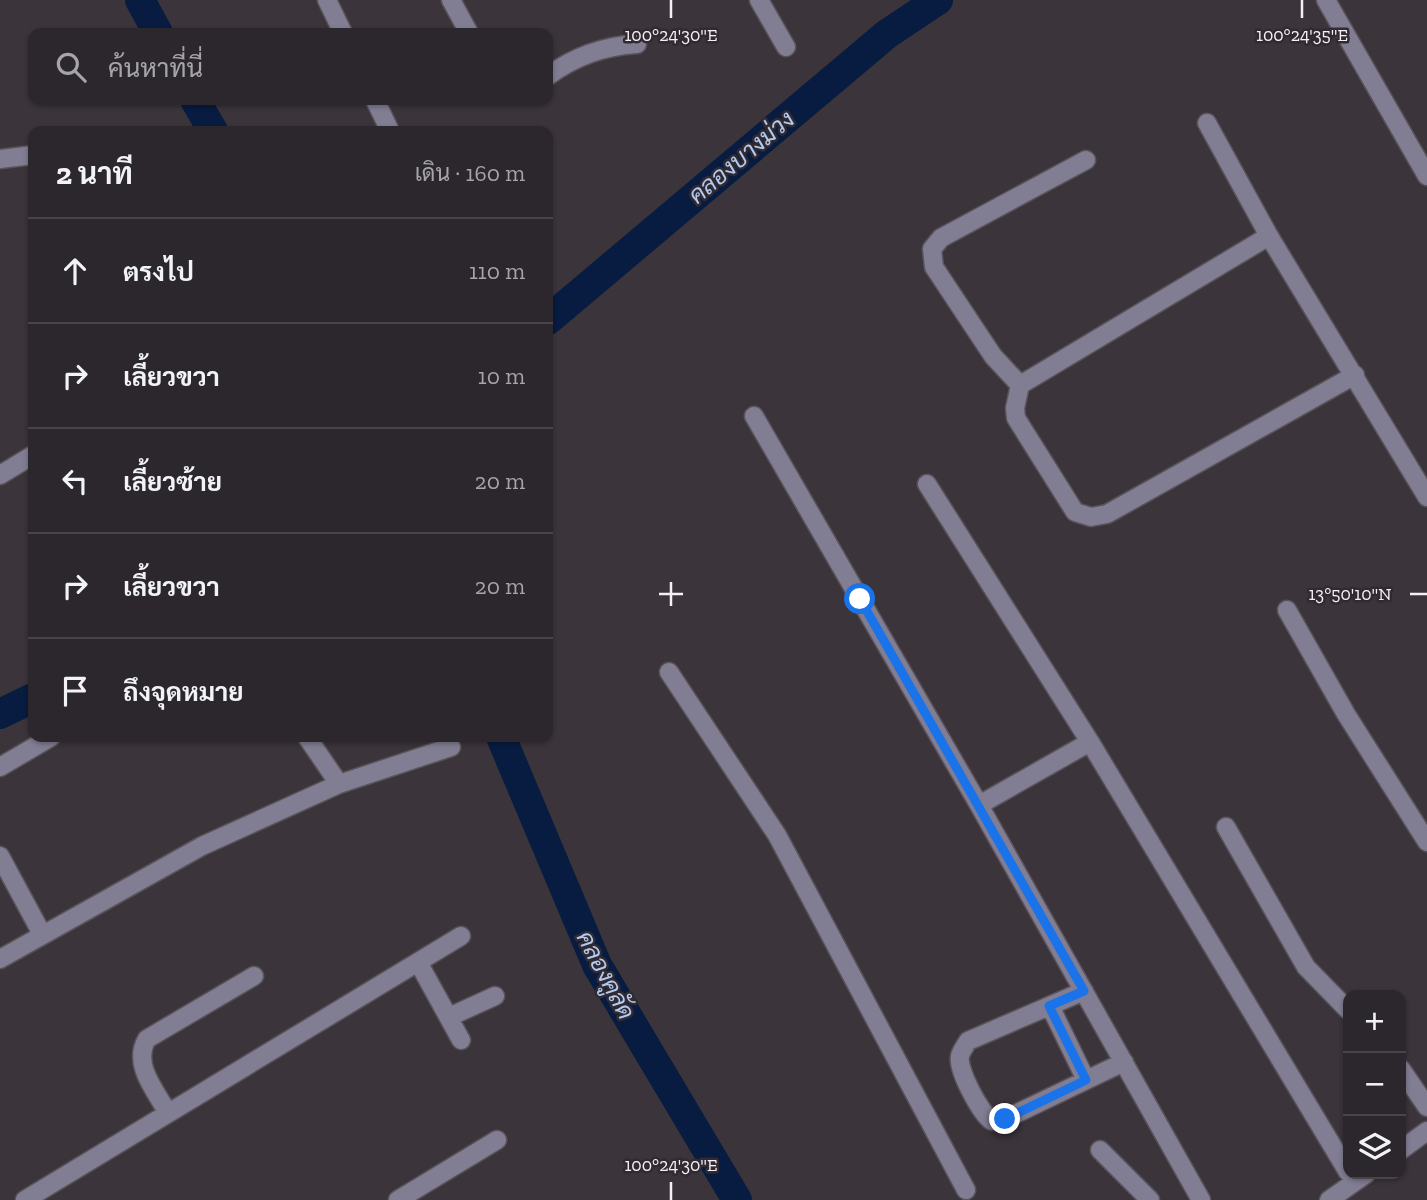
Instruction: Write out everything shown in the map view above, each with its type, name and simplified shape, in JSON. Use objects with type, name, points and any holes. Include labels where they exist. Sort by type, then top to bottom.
[{"type":"street","points":[[327,0],[341,28]]},
{"type":"street","points":[[451,0],[466,28]]},
{"type":"street","points":[[759,0],[786,47]]},
{"type":"street","points":[[1326,0],[1427,176]]},
{"type":"street","points":[[553,73],[585,53],[613,45],[637,44]]},
{"type":"street","points":[[377,105],[388,126]]},
{"type":"street","points":[[1207,123],[1269,236],[1427,497]]},
{"type":"street","points":[[0,159],[28,156]]},
{"type":"street","points":[[1020,385],[993,356],[934,267],[932,249],[941,238],[1086,160]]},
{"type":"street","points":[[1269,236],[1020,385],[1015,408],[1016,418],[1075,512],[1091,517],[1107,514],[1355,375]]},
{"type":"street","points":[[754,416],[1124,1062],[1193,1197]]},
{"type":"street","points":[[0,475],[28,458]]},
{"type":"street","points":[[927,484],[1090,742],[1343,1158]]},
{"type":"street","points":[[1287,610],[1346,715],[1427,842]]},
{"type":"street","points":[[669,672],[777,835],[970,1195],[951,1200]]},
{"type":"street","points":[[0,767],[42,742]]},
{"type":"street","points":[[310,742],[339,784]]},
{"type":"street","points":[[979,805],[1090,742]]},
{"type":"street","points":[[0,959],[202,846],[339,784],[451,747]]},
{"type":"street","points":[[1226,827],[1306,967],[1343,1005]]},
{"type":"street","points":[[0,856],[42,934]]},
{"type":"street","points":[[24,1200],[461,936]]},
{"type":"street","points":[[418,962],[461,1040]]},
{"type":"street","points":[[168,1113],[140,1062],[140,1050],[147,1039],[254,976]]},
{"type":"street","points":[[1084,991],[968,1041],[960,1056],[961,1069],[984,1116],[992,1121],[1005,1119],[1124,1062]]},
{"type":"street","points":[[449,1017],[495,996]]},
{"type":"street","points":[[1049,1006],[1086,1080]]},
{"type":"street","points":[[1406,1076],[1427,1107]]},
{"type":"street","points":[[1406,1147],[1427,1132]]},
{"type":"street","points":[[398,1200],[497,1140]]},
{"type":"street","points":[[1100,1150],[1150,1200]]},
{"type":"street","points":[[1329,1200],[1351,1179]]},
{"type":"waterway","points":[[140,0],[155,28]]},
{"type":"waterway","name":"คลองบางม่วง","points":[[553,316],[887,34],[938,0]]},
{"type":"waterway","points":[[198,105],[210,126]]},
{"type":"waterway","name":"คลองบางม่วง","points":[[0,714],[28,700]]},
{"type":"waterway","name":"คลองคูลัด","points":[[503,742],[597,965],[737,1200]]},
{"type":"route","points":[[860,599],[1084,991],[1049,1006],[1086,1080],[1005,1119]]}]
